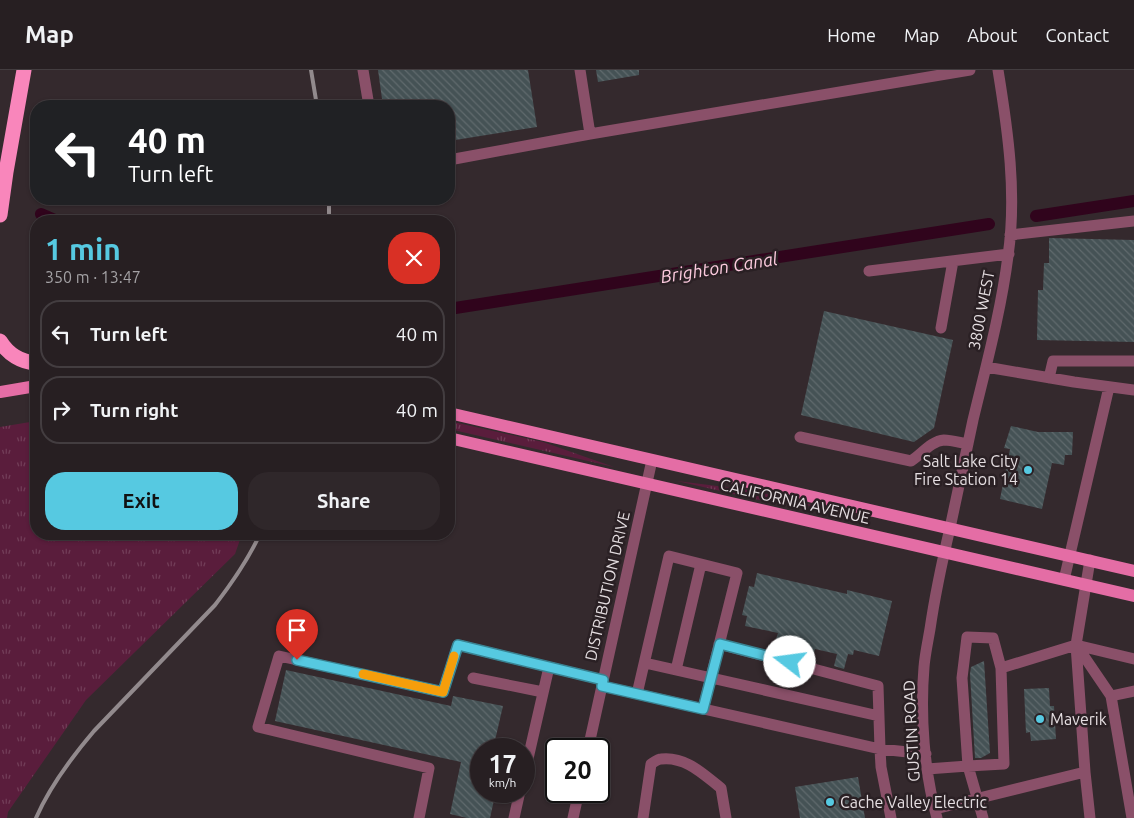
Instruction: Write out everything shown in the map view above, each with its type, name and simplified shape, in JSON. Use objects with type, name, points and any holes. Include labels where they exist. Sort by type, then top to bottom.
[{"type":"highway","points":[[0,215],[24,70]]},
{"type":"highway","points":[[0,341],[5,349],[17,358],[30,362]]},
{"type":"main road","points":[[0,392],[30,387]]},
{"type":"main road","name":"CALIFORNIA AVENUE","points":[[455,414],[1134,570]]},
{"type":"main road","name":"CALIFORNIA AVENUE","points":[[455,439],[1134,596]]},
{"type":"street","points":[[363,70],[368,100]]},
{"type":"street","points":[[580,70],[590,134]]},
{"type":"street","points":[[455,159],[949,72],[970,70]]},
{"type":"street","name":"3800 WEST","points":[[944,553],[1005,279],[1008,254],[1011,170],[998,70]]},
{"type":"street","points":[[1010,235],[1134,221]]},
{"type":"street","points":[[869,272],[1008,254]]},
{"type":"street","points":[[941,328],[953,261]]},
{"type":"street","points":[[1049,378],[1053,361],[1134,361]]},
{"type":"street","points":[[986,366],[1049,378],[1134,390]]},
{"type":"street","points":[[1064,580],[1109,387]]},
{"type":"street","points":[[800,437],[911,461],[936,443],[944,440],[968,444]]},
{"type":"street","name":"DISTRIBUTION DRIVE","points":[[590,738],[652,460]]},
{"type":"street","name":"GUSTIN ROAD","points":[[936,814],[927,769],[922,698],[924,665],[936,588],[944,553]]},
{"type":"street","points":[[637,694],[669,556],[737,573],[703,709]]},
{"type":"street","points":[[1090,560],[1076,645],[1090,818]]},
{"type":"street","points":[[676,670],[701,564]]},
{"type":"street","points":[[927,769],[968,766],[1004,764],[1001,668],[993,638],[967,637],[962,678],[968,766],[982,818]]},
{"type":"street","points":[[720,644],[878,686],[881,767],[891,818]]},
{"type":"street","points":[[419,818],[428,768],[258,727],[279,656],[443,692],[458,645],[549,667],[637,694],[880,749],[926,754]]},
{"type":"street","points":[[1076,645],[1111,696],[1132,818]]},
{"type":"street","points":[[1001,668],[1076,645],[1134,659]]},
{"type":"street","points":[[645,663],[879,716]]},
{"type":"street","points":[[533,738],[549,667]]},
{"type":"street","points":[[473,678],[543,692]]},
{"type":"street","points":[[1111,696],[1134,691]]},
{"type":"street","points":[[643,818],[651,764],[660,758],[682,760],[721,788],[726,818]]},
{"type":"street","points":[[936,814],[977,800],[1085,772]]},
{"type":"street","points":[[514,818],[517,803]]},
{"type":"street","points":[[573,818],[576,803]]},
{"type":"green space","points":[[30,422],[30,540],[240,540],[235,554],[86,700],[8,812],[7,818],[0,818],[0,427]]},
{"type":"green space","points":[[455,422],[543,442],[614,467],[455,430]]},
{"type":"green space","points":[[677,481],[749,490],[816,506],[768,502]]},
{"type":"building","points":[[378,70],[528,70],[537,127],[455,140],[455,100],[382,100]]},
{"type":"building","points":[[596,70],[639,70],[639,75],[598,82]]},
{"type":"building","points":[[1049,238],[1134,240],[1134,342],[1037,340],[1038,290],[1043,290],[1044,263],[1049,263]]},
{"type":"building","points":[[824,311],[953,340],[934,428],[914,442],[801,415]]},
{"type":"building","name":"Salt Lake City Fire Station 14","points":[[1011,426],[1038,432],[1073,432],[1072,455],[1065,455],[1064,465],[1052,463],[1042,509],[1000,499],[1010,449],[1004,448]]},
{"type":"building","points":[[757,573],[847,594],[847,590],[892,601],[879,656],[854,650],[853,655],[848,654],[844,669],[834,666],[837,654],[815,649],[812,661],[802,658],[805,646],[776,639],[778,633],[745,626],[747,616],[742,615],[749,586],[754,587]]},
{"type":"building","points":[[984,661],[990,753],[981,758],[975,758],[970,674],[971,667]]},
{"type":"building","points":[[286,670],[451,706],[453,696],[503,706],[496,738],[470,738],[470,803],[493,803],[490,818],[467,818],[450,814],[461,762],[275,721]]},
{"type":"building","name":"Maverik","points":[[1049,688],[1050,706],[1054,706],[1056,739],[1031,741],[1030,732],[1026,733],[1024,689]]},
{"type":"building","name":"Cache Valley Electric","points":[[858,777],[865,818],[800,818],[795,787]]},
{"type":"waterway","name":"Brighton Canal","points":[[1036,216],[1134,201]]},
{"type":"waterway","name":"Brighton Canal","points":[[455,308],[989,224]]},
{"type":"railway","points":[[311,70],[316,100]]},
{"type":"railway","points":[[329,205],[329,215]]},
{"type":"railway","points":[[36,818],[54,784],[77,751],[215,605],[239,571],[257,540]]},
{"type":"slow traffic","points":[[363,674],[443,692],[454,656]]},
{"type":"place","name":"Salt Lake City Fire Station 14","points":[[1028,470]]},
{"type":"place","name":"Maverik","points":[[1040,719]]},
{"type":"place","name":"Cache Valley Electric","points":[[830,802]]},
{"type":"route","points":[[297,660],[443,692],[458,645],[603,680],[602,686],[703,709],[720,644],[790,662]]}]
